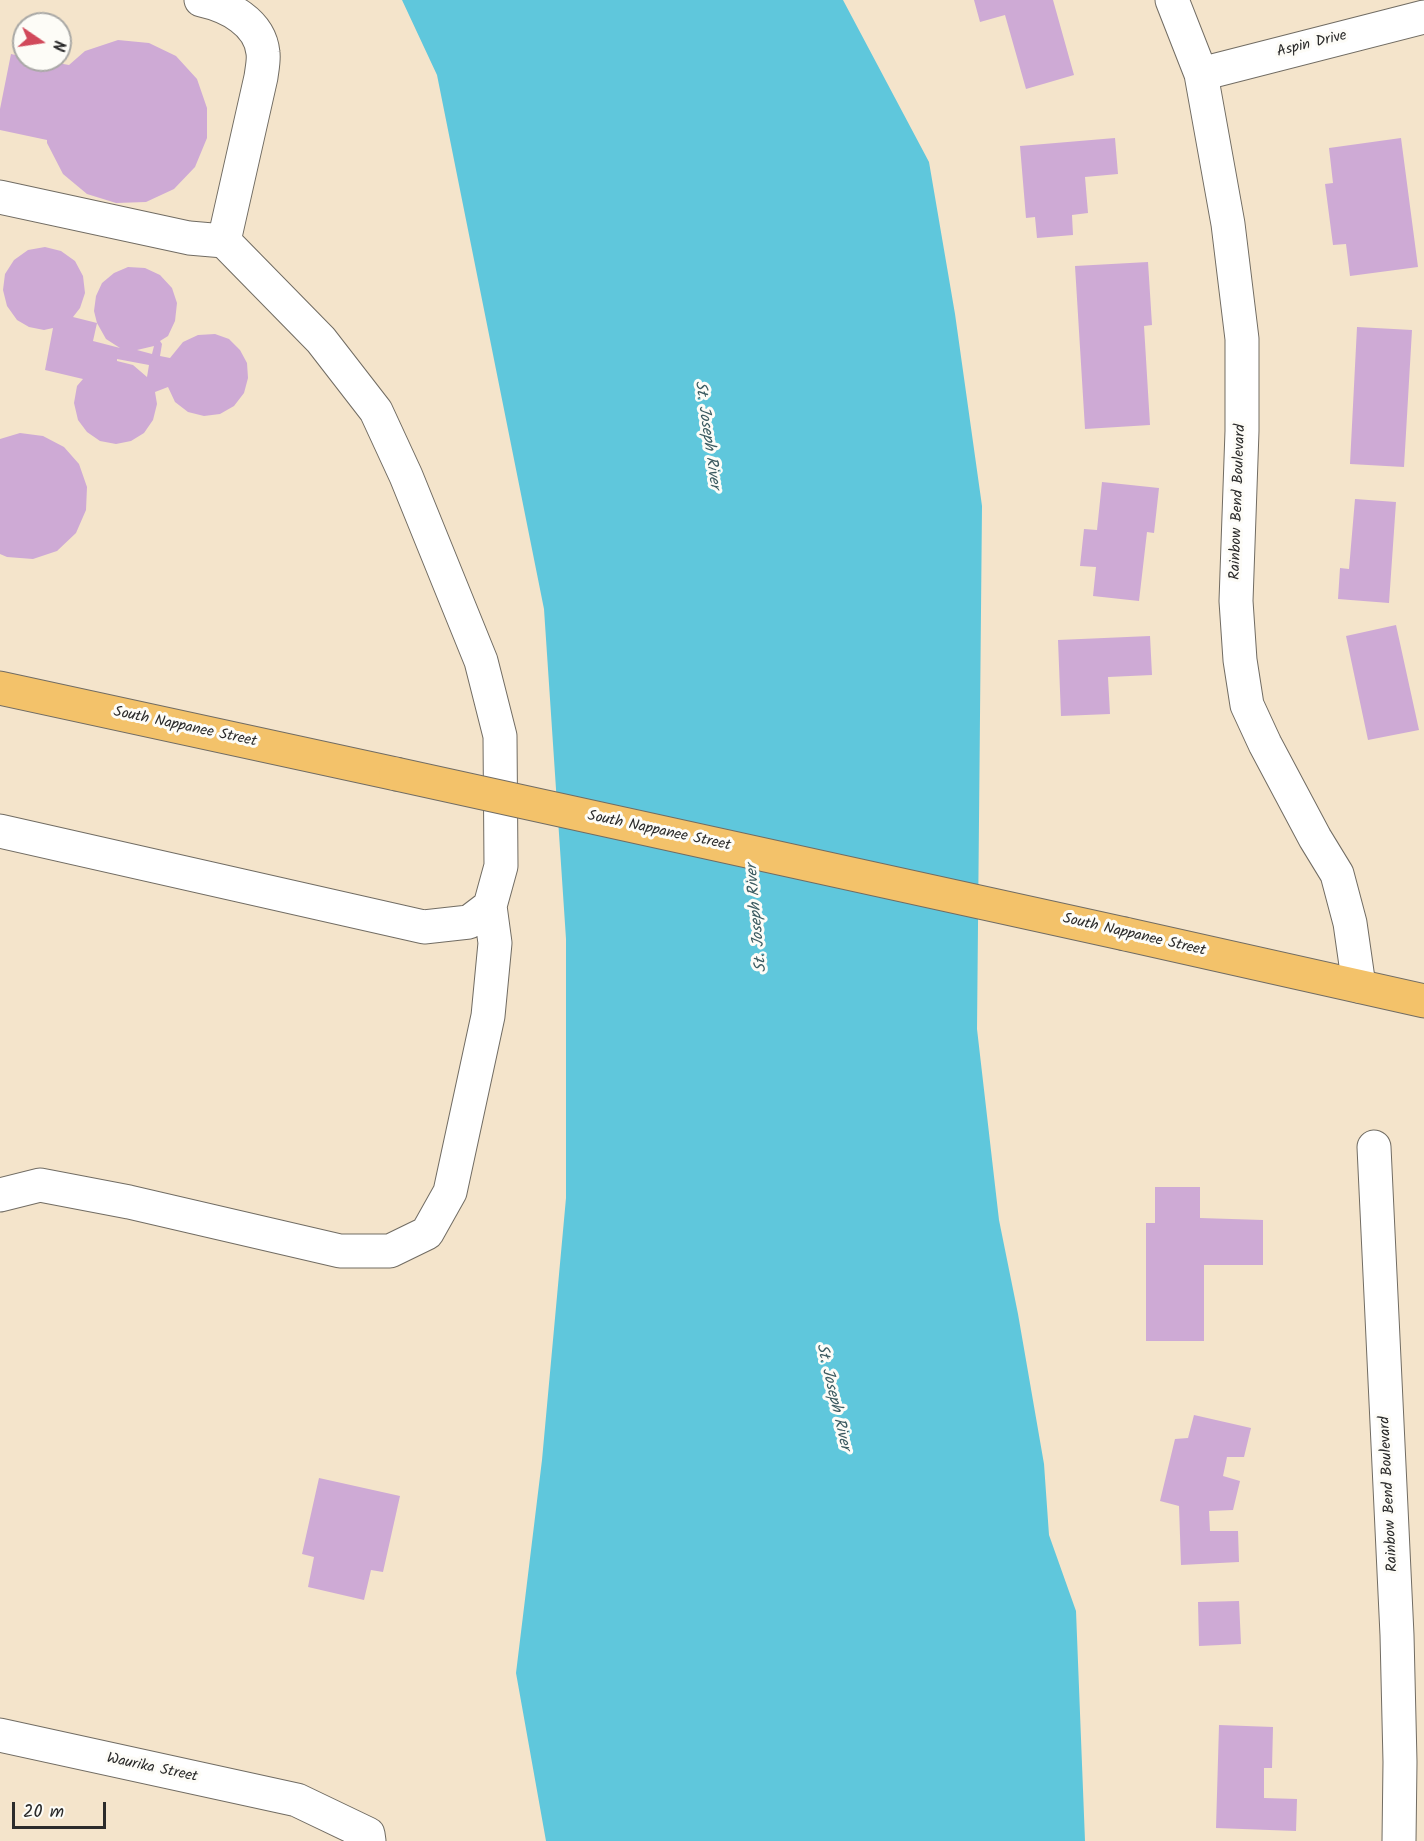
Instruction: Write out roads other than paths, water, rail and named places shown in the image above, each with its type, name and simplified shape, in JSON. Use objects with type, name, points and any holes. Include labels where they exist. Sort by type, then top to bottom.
[{"type":"main road","name":"South Nappanee Street","points":[[0,688],[1424,1001]]},
{"type":"street","points":[[201,0],[216,3],[238,14],[255,29],[263,52],[261,77],[224,241]]},
{"type":"street","name":"Rainbow Bend Boulevard","points":[[1172,0],[1201,74],[1228,224],[1242,339],[1242,431],[1236,601],[1240,660],[1247,705],[1270,754],[1337,874],[1350,923],[1359,986]]},
{"type":"street","name":"Aspin Drive","points":[[1201,74],[1424,17]]},
{"type":"street","points":[[0,197],[189,238],[224,241],[321,340],[376,411],[406,476],[481,661],[500,736],[501,866],[490,906],[495,943],[488,1016],[450,1192],[427,1233],[390,1251],[340,1251],[129,1202],[40,1185],[0,1195]]},
{"type":"street","points":[[0,831],[424,927],[469,922],[490,906]]},
{"type":"street","name":"Rainbow Bend Boulevard","points":[[1374,1147],[1397,1635],[1399,1841]]},
{"type":"street","name":"Waurika Street","points":[[0,1735],[297,1800],[369,1838]]},
{"type":"water","name":"St. Joseph River","points":[[402,0],[843,0],[929,162],[955,314],[982,506],[977,1029],[999,1220],[1044,1464],[1049,1535],[1076,1611],[1085,1841],[546,1841],[516,1673],[542,1460],[566,1198],[566,939],[544,609],[437,75]]}]
